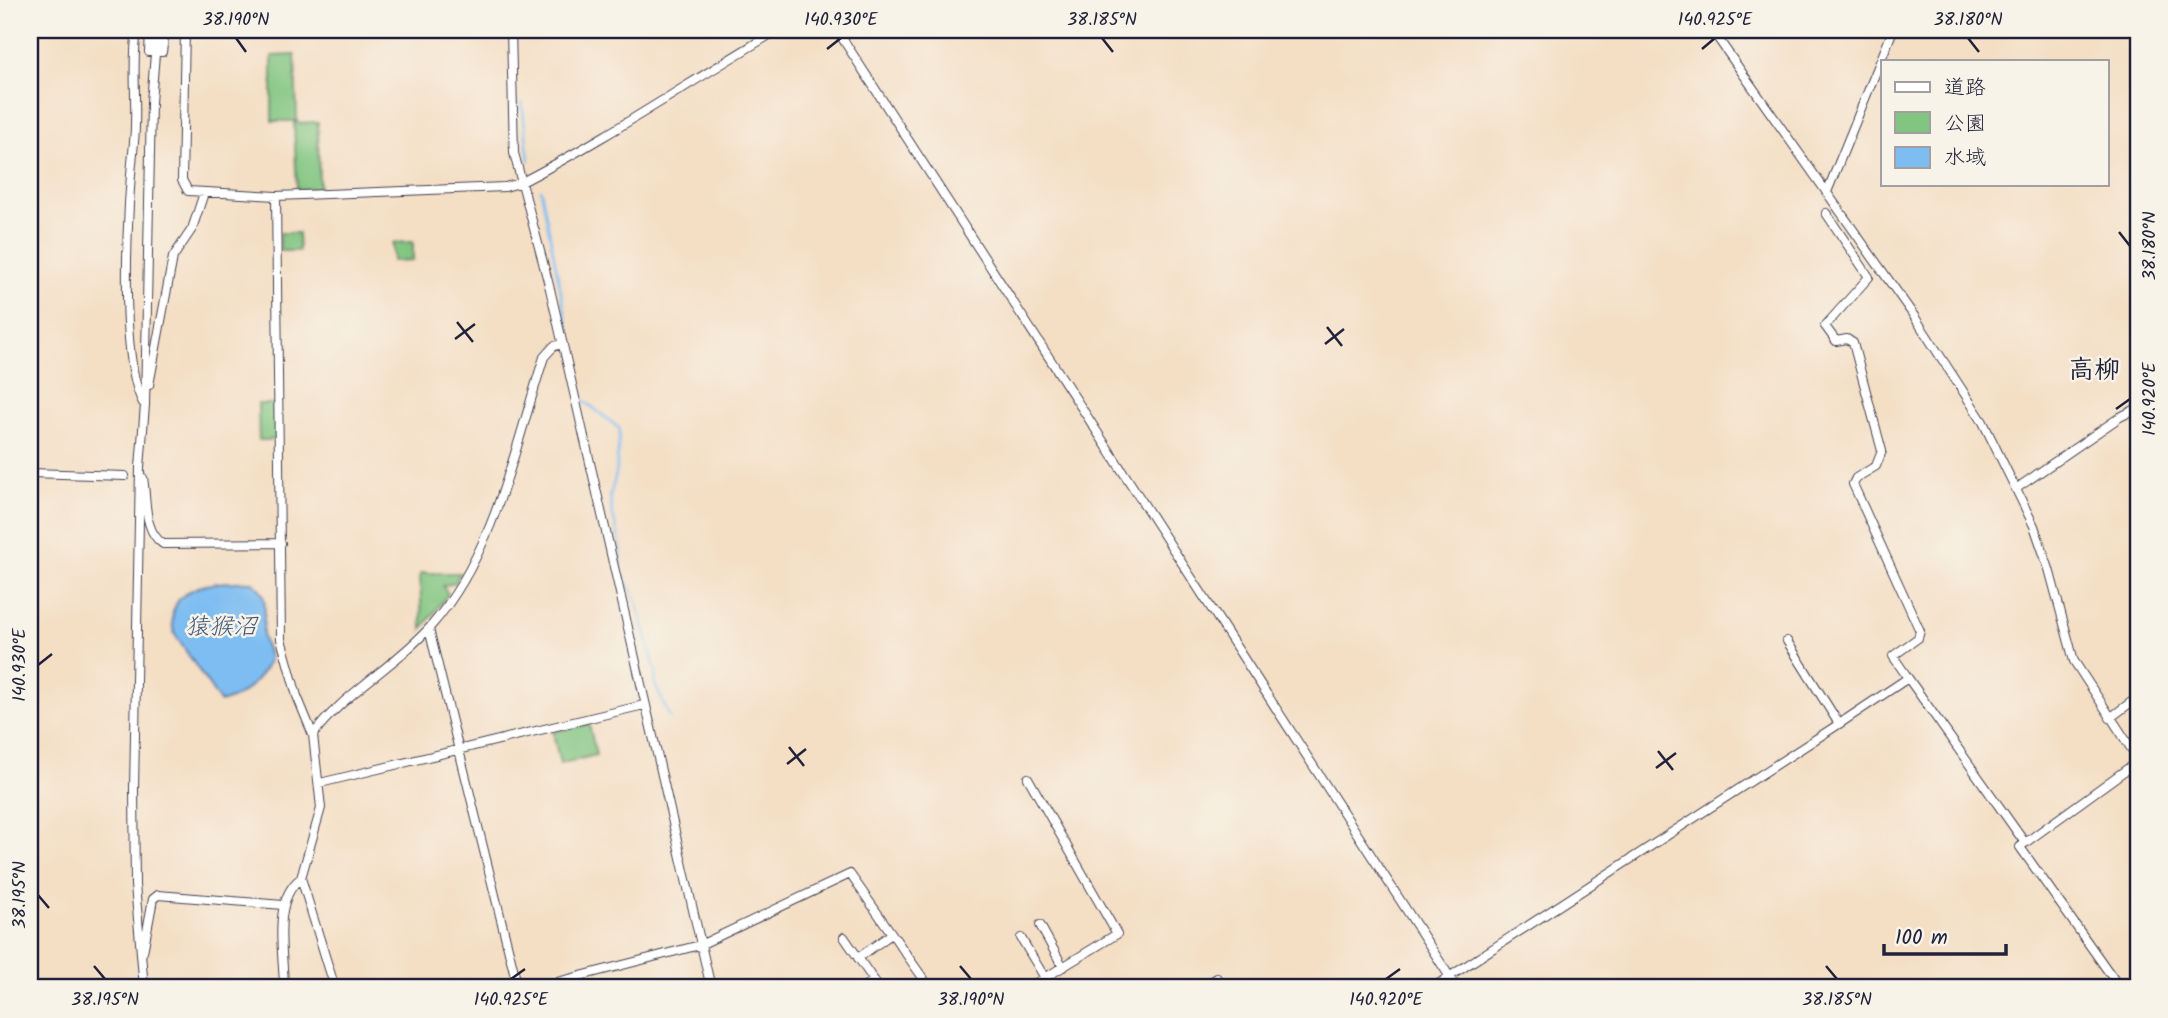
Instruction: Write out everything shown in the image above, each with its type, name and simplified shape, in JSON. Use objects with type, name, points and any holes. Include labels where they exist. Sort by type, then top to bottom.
[{"type":"street","points":[[137,30],[134,142],[129,172],[128,327],[137,386],[145,405]]},
{"type":"street","points":[[150,30],[149,52],[162,52],[165,30]]},
{"type":"street","points":[[144,988],[135,885],[134,789],[139,477],[145,405],[157,30]]},
{"type":"street","points":[[185,30],[181,180],[188,191],[276,196],[505,187],[520,183],[611,134],[661,100],[778,30]]},
{"type":"street","points":[[511,30],[514,153],[520,183],[563,344],[711,988]]},
{"type":"street","points":[[837,30],[1457,988]]},
{"type":"street","points":[[1712,30],[1955,377],[2017,488],[2049,569],[2074,661],[2138,760],[2021,847],[2120,988]]},
{"type":"street","points":[[1882,60],[1894,30]]},
{"type":"street","points":[[1827,192],[1881,61]]},
{"type":"street","points":[[145,405],[167,303],[173,257],[192,229],[205,193]]},
{"type":"street","points":[[276,196],[281,639],[297,696],[313,734],[320,783],[321,808],[300,878],[335,988]]},
{"type":"street","points":[[1826,213],[1869,277],[1825,326],[1836,341],[1847,339],[1853,343],[1882,452],[1876,466],[1856,478],[1853,484],[1920,631],[1918,638],[1893,656],[2025,843]]},
{"type":"street","points":[[313,734],[329,716],[429,629],[456,594],[483,540],[544,357],[554,346],[563,344]]},
{"type":"street","points":[[2017,488],[2120,417],[2138,408]]},
{"type":"street","points":[[30,473],[125,476]]},
{"type":"street","points":[[139,477],[142,478],[145,491],[148,521],[157,540],[163,544],[281,543]]},
{"type":"street","points":[[429,629],[518,988]]},
{"type":"street","points":[[1787,641],[1839,724]]},
{"type":"street","points":[[1432,988],[1908,678]]},
{"type":"street","points":[[2110,718],[2138,697]]},
{"type":"street","points":[[320,783],[644,705]]},
{"type":"street","points":[[1028,778],[1117,934],[1028,988]]},
{"type":"street","points":[[534,988],[700,945],[850,874],[930,988]]},
{"type":"street","points":[[284,988],[283,905],[289,886],[300,878]]},
{"type":"street","points":[[141,954],[145,949],[153,899],[158,895],[283,905]]},
{"type":"street","points":[[1040,925],[1063,967]]},
{"type":"street","points":[[858,958],[890,934]]},
{"type":"street","points":[[844,937],[876,984],[863,988]]},
{"type":"street","points":[[1021,937],[1051,988]]},
{"type":"street","points":[[1202,988],[1217,978],[1224,988]]},
{"type":"green space","points":[[295,55],[297,121],[272,121],[272,56]]},
{"type":"green space","points":[[318,122],[319,189],[297,189],[294,123]]},
{"type":"green space","points":[[280,233],[298,233],[299,251],[280,251]]},
{"type":"green space","points":[[413,242],[413,260],[393,261],[393,243]]},
{"type":"green space","points":[[258,404],[275,404],[276,440],[259,440]]},
{"type":"green space","points":[[420,573],[460,573],[455,583],[443,586],[448,594],[422,629]]},
{"type":"green space","points":[[589,724],[596,755],[560,764],[553,732]]},
{"type":"water","name":"猿猴沼","points":[[253,582],[259,588],[264,601],[263,637],[269,660],[261,674],[243,693],[220,702],[174,633],[173,616],[176,603],[185,594],[210,584]]},
{"type":"waterway","points":[[522,103],[529,160]]},
{"type":"waterway","points":[[541,190],[582,399],[620,429],[616,474],[610,496],[621,547],[621,571],[636,599],[656,672],[655,684],[670,718]]},
{"type":"district","name":"高柳","points":[[2094,369]]}]
